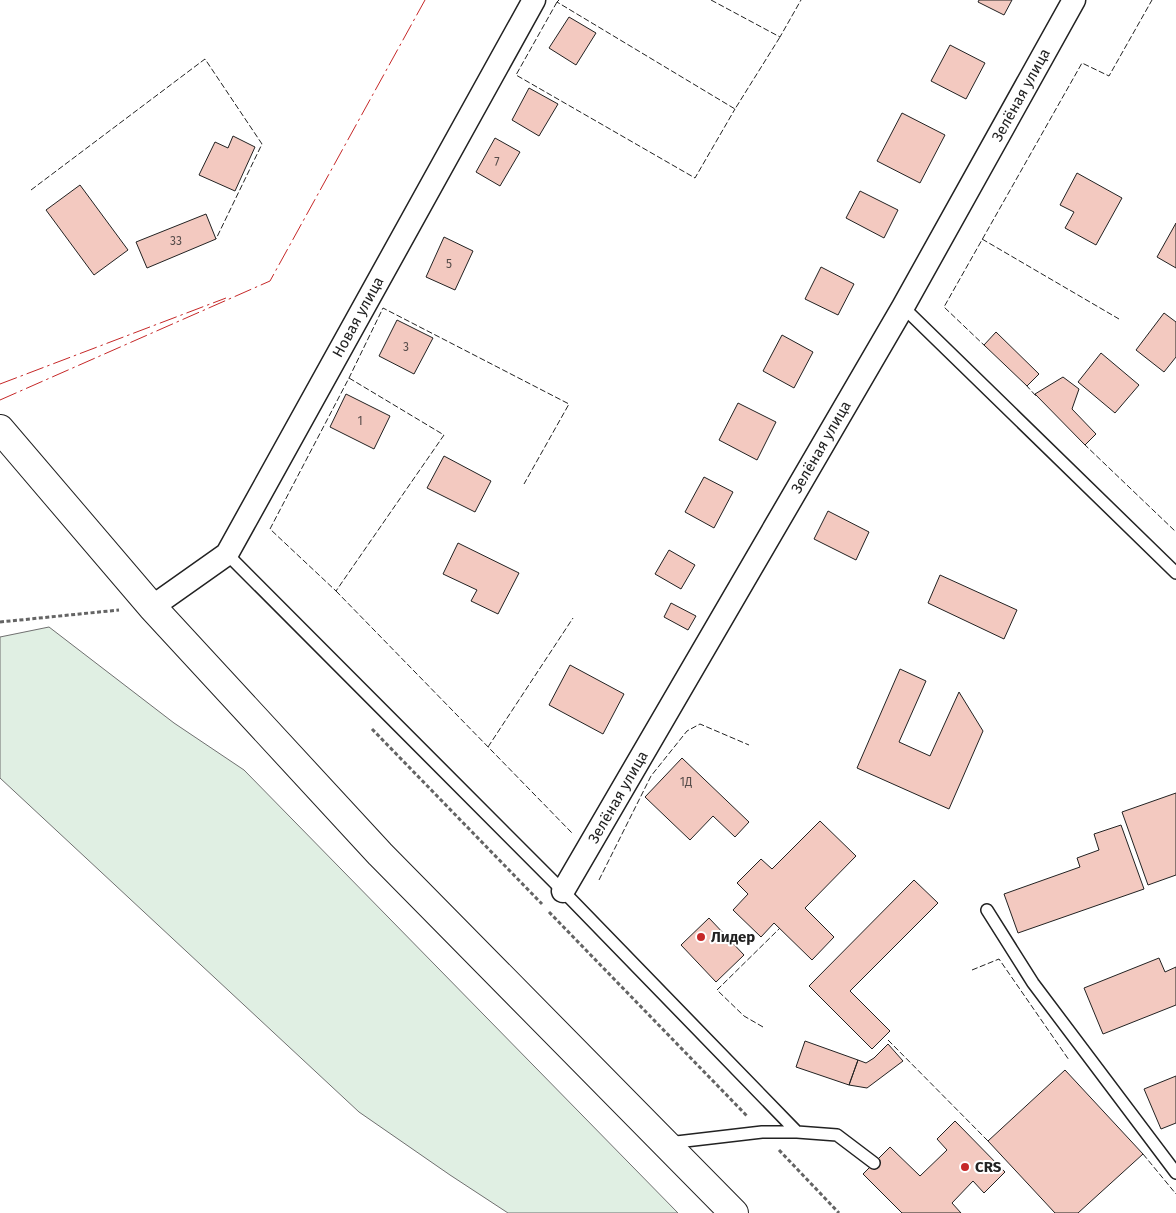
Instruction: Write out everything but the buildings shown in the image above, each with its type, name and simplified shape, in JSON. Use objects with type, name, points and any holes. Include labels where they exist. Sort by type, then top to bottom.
[{"type":"main road","points":[[0,429],[152,607],[380,854],[734,1213]]},
{"type":"street","name":"Новая улица","points":[[152,607],[227,554],[534,0]]},
{"type":"street","name":"Зелёная улица","points":[[563,891],[903,308],[1074,0]]},
{"type":"lane","points":[[903,308],[1176,573]]},
{"type":"lane","points":[[227,554],[563,891],[797,1132]]},
{"type":"lane","points":[[987,910],[1033,983],[1176,1173]]},
{"type":"lane","points":[[665,1143],[762,1132],[837,1135],[874,1163]]},
{"type":"path","points":[[0,622],[152,607]]},
{"type":"path","points":[[372,728],[752,1122]]},
{"type":"path","points":[[779,1150],[839,1213]]},
{"type":"green space","points":[[49,627],[174,723],[244,770],[678,1213],[508,1213],[359,1112],[0,778],[0,637]]},
{"type":"fence","points":[[559,0],[557,2],[735,109],[780,37]]},
{"type":"fence","points":[[711,0],[780,37],[801,0]]},
{"type":"fence","points":[[986,347],[944,307],[1082,63],[1109,76],[1152,0]]},
{"type":"fence","points":[[557,2],[516,75],[695,178],[735,109]]},
{"type":"fence","points":[[31,190],[205,59],[262,144],[216,239]]},
{"type":"fence","points":[[982,239],[1119,319]]},
{"type":"fence","points":[[349,378],[444,435],[336,591],[270,529],[349,378],[383,308],[569,404],[524,484]]},
{"type":"fence","points":[[1026,385],[1036,396]]},
{"type":"fence","points":[[1084,444],[1176,532]]},
{"type":"fence","points":[[336,591],[572,833]]},
{"type":"fence","points":[[488,747],[573,618]]},
{"type":"fence","points":[[599,880],[651,776],[687,731],[700,724],[749,745]]},
{"type":"fence","points":[[763,1027],[744,1016],[717,990],[780,928]]},
{"type":"fence","points":[[972,970],[999,959],[1069,1060]]},
{"type":"fence","points":[[888,1040],[988,1141]]},
{"type":"fence","points":[[1143,1154],[1176,1194]]},
{"type":"power","points":[[0,400],[270,281],[425,0]]},
{"type":"power","points":[[0,384],[226,298]]},
{"type":"place","name":"Лидер","points":[[701,937]]},
{"type":"place","name":"CRS","points":[[965,1167]]}]
